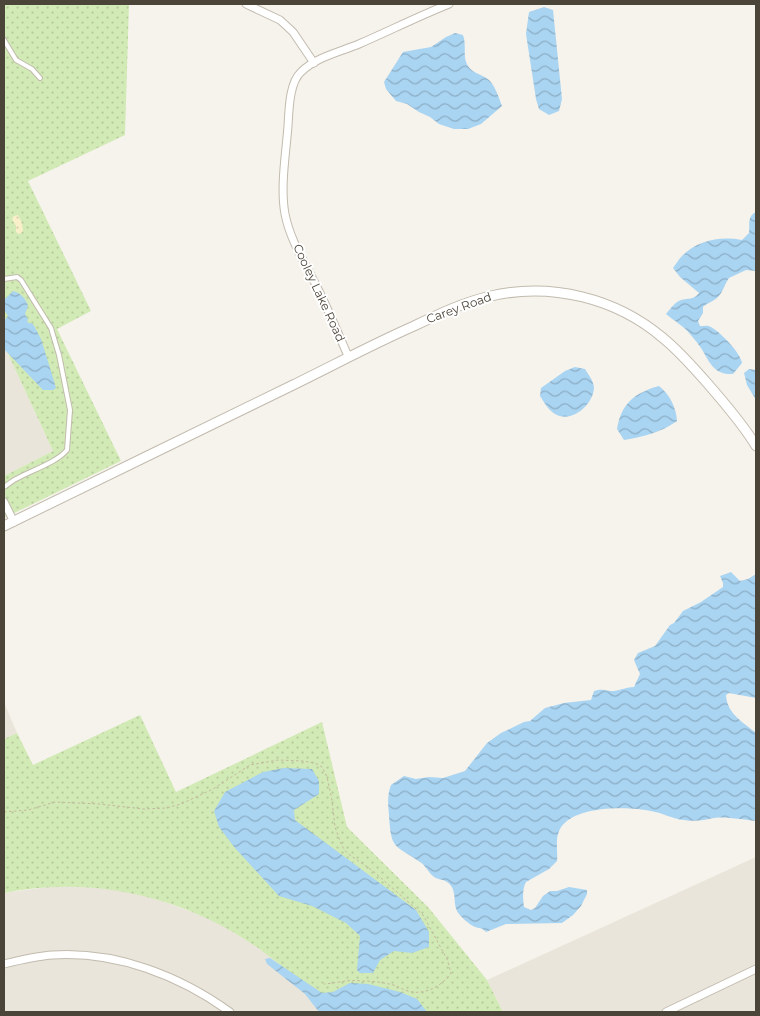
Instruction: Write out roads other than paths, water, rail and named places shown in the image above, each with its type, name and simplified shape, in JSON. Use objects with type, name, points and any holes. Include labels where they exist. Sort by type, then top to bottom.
[{"type":"street","points":[[246,4],[280,20],[294,32],[314,63]]},
{"type":"street","name":"Cooley Lake Road","points":[[4,526],[297,383],[348,356],[288,228],[285,212],[284,195],[290,102],[298,74],[314,63],[449,4]]},
{"type":"street","name":"Carey Road","points":[[348,356],[454,308],[490,296],[511,292],[537,291],[581,296],[626,313],[664,338],[724,402],[756,446]]},
{"type":"street","points":[[4,502],[14,522]]},
{"type":"street","points":[[4,964],[54,955],[81,956],[135,965],[185,983],[208,996],[230,1012]]},
{"type":"street","points":[[666,1012],[756,969]]},
{"type":"lane","points":[[4,40],[16,60],[32,68],[40,78]]},
{"type":"lane","points":[[4,279],[16,277],[21,280],[51,328],[59,355],[70,410],[66,450],[63,454],[36,470],[16,478],[4,487]]},
{"type":"water","points":[[544,7],[553,10],[562,99],[559,111],[549,115],[539,109],[536,99],[526,34],[529,12]]},
{"type":"water","points":[[455,33],[463,35],[466,63],[473,71],[490,81],[496,90],[502,106],[481,124],[468,129],[454,129],[439,124],[407,104],[396,101],[386,89],[384,82],[403,52],[431,47]]},
{"type":"water","points":[[756,212],[756,271],[746,270],[729,278],[719,296],[703,307],[703,313],[698,321],[700,326],[710,326],[720,334],[730,343],[741,359],[742,363],[733,374],[727,374],[715,369],[688,331],[666,314],[679,301],[693,298],[699,293],[680,277],[673,268],[681,257],[702,243],[718,239],[742,240],[749,233],[750,218]]},
{"type":"water","points":[[13,291],[21,295],[27,303],[28,306],[25,314],[28,319],[27,322],[33,324],[41,339],[56,388],[53,390],[43,390],[4,349],[4,321],[8,316],[4,309],[4,300]]},
{"type":"water","points":[[575,367],[585,369],[594,387],[593,393],[581,411],[568,416],[555,414],[546,406],[540,396],[541,388],[565,371]]},
{"type":"water","points":[[749,369],[756,370],[756,400],[747,385],[744,373]]},
{"type":"water","points":[[659,386],[672,402],[677,421],[652,434],[624,440],[617,429],[625,406],[642,392]]},
{"type":"water","points":[[731,572],[740,581],[756,574],[756,698],[729,693],[726,695],[729,707],[741,721],[756,733],[756,821],[723,817],[688,821],[651,811],[628,808],[600,809],[575,816],[565,822],[559,831],[557,861],[549,869],[526,882],[523,894],[524,907],[531,910],[550,891],[569,887],[587,890],[581,906],[573,915],[562,923],[506,924],[486,932],[469,924],[461,917],[455,906],[451,885],[431,874],[422,864],[399,848],[393,841],[388,803],[391,785],[404,776],[416,779],[429,777],[443,778],[465,771],[487,743],[501,733],[530,721],[545,708],[564,703],[591,700],[594,691],[597,690],[614,691],[634,687],[640,674],[634,660],[638,653],[655,646],[683,611],[701,602],[723,587],[720,576]]},
{"type":"water","points":[[284,768],[312,769],[319,781],[319,794],[294,810],[295,820],[416,910],[429,932],[429,947],[412,953],[394,951],[380,960],[373,973],[360,973],[357,970],[360,936],[346,923],[312,906],[279,896],[235,848],[219,827],[214,811],[225,792],[263,772]]},
{"type":"water","points":[[270,958],[322,993],[333,992],[350,983],[368,984],[400,992],[417,999],[427,1012],[319,1012],[305,994],[267,964],[265,959]]}]
